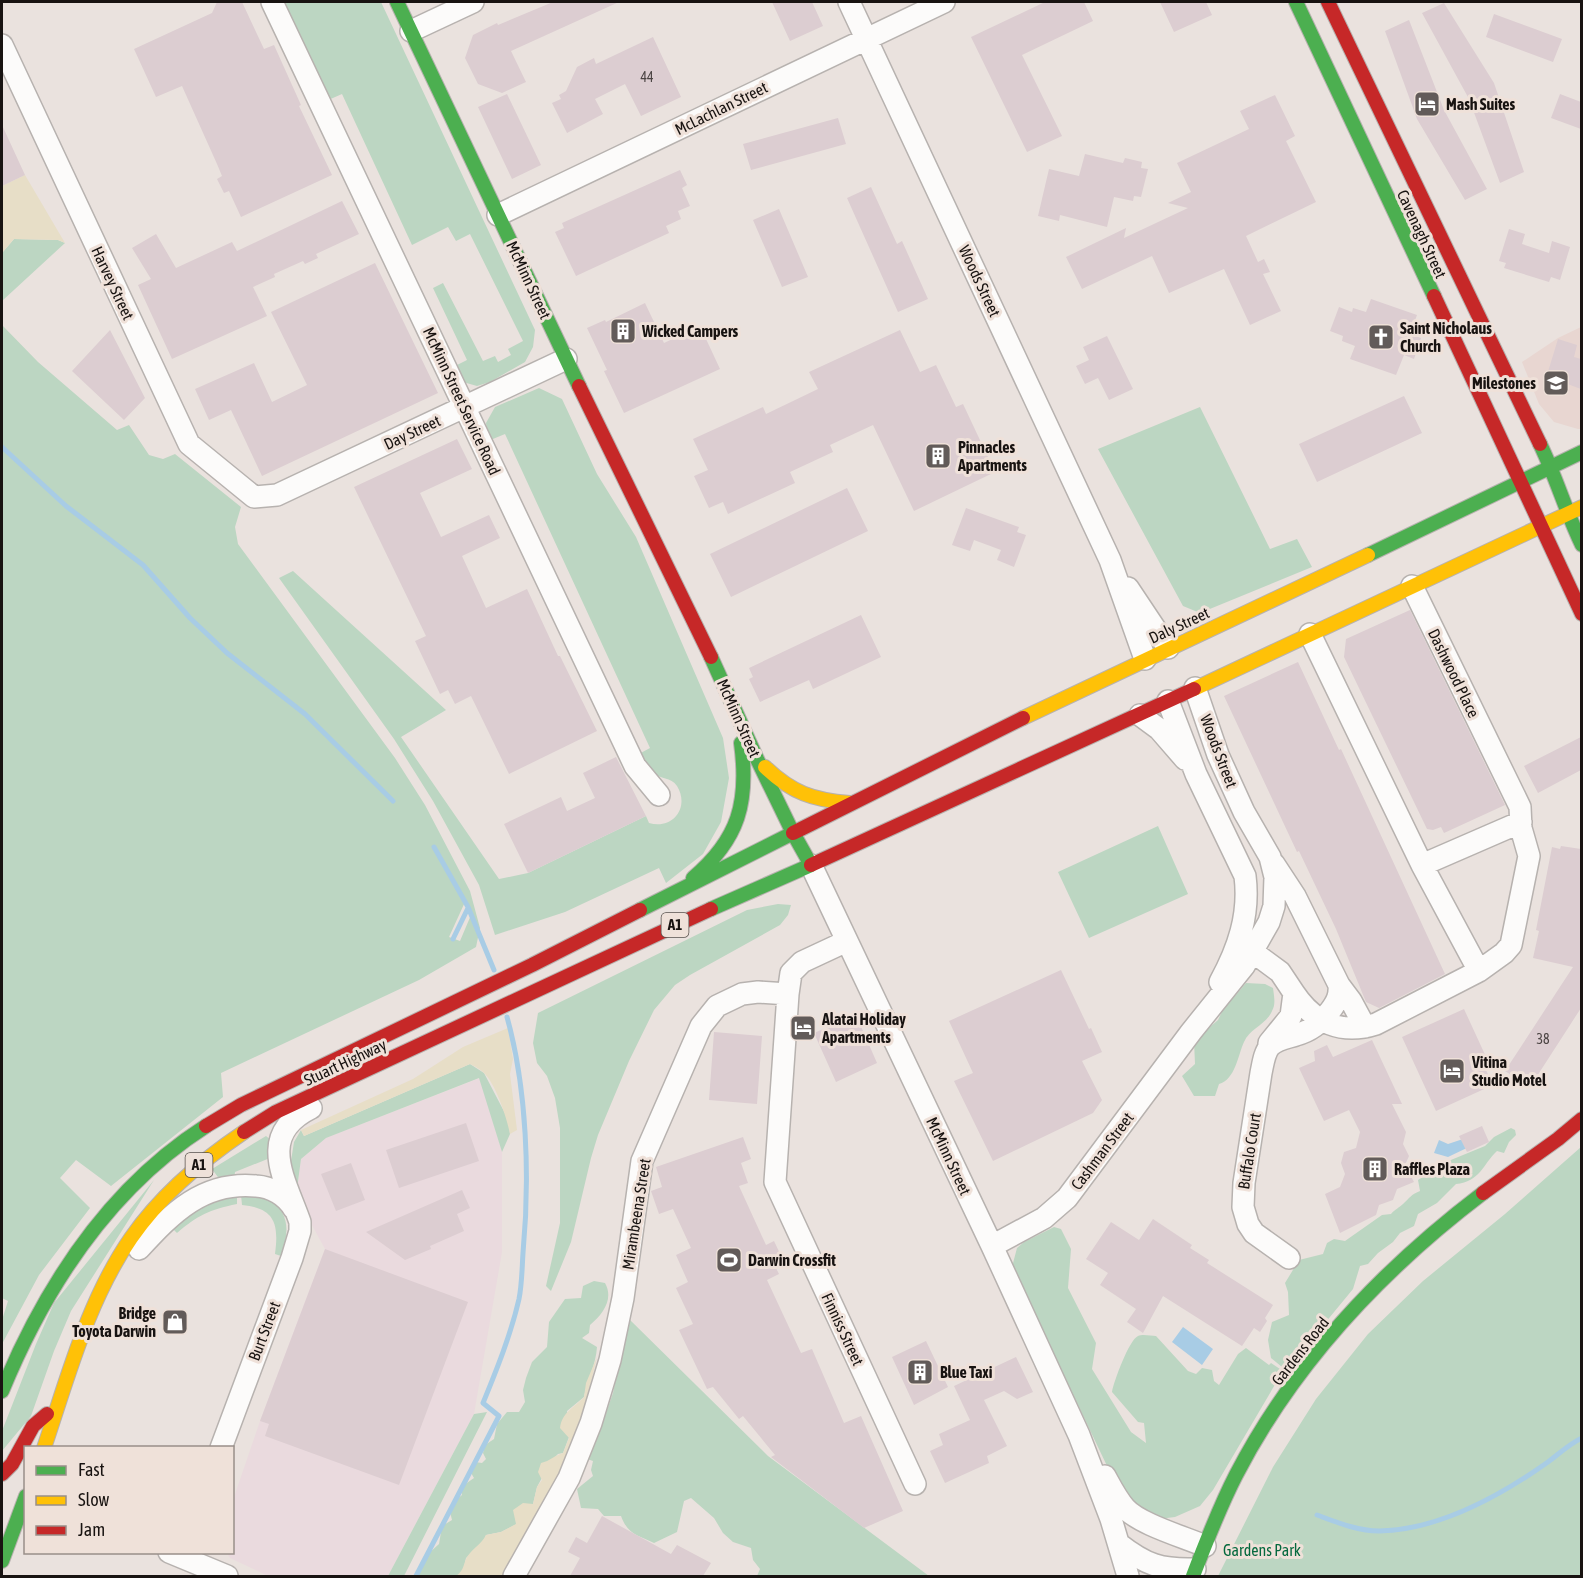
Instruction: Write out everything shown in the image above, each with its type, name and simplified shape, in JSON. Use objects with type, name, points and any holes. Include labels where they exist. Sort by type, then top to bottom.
[{"type":"main road","name":"McMinn Street","points":[[397,2],[566,359],[694,618],[757,759],[811,865]]},
{"type":"main road","name":"Cavenagh Street","points":[[1296,2],[1462,319],[1551,466],[1567,514]]},
{"type":"main road","name":"Cavenagh Street","points":[[1328,2],[1462,319],[1518,481],[1540,527]]},
{"type":"main road","name":"Daly Street","points":[[793,833],[850,803],[1148,664],[1173,656],[1293,597],[1352,563],[1581,452]]},
{"type":"main road","points":[[811,865],[1140,715],[1165,695],[1408,581],[1540,527],[1581,507]]},
{"type":"main road","points":[[1567,514],[1581,545]]},
{"type":"main road","points":[[1540,527],[1581,614]]},
{"type":"main road","points":[[1352,563],[1382,565]]},
{"type":"main road","points":[[664,899],[715,860],[731,837],[739,820],[744,794],[744,757],[729,696]]},
{"type":"main road","points":[[757,759],[775,777],[803,796],[826,802],[850,803]]},
{"type":"main road","name":"Stuart Highway","points":[[2,1391],[24,1338],[61,1271],[113,1206],[170,1152],[241,1105],[532,965],[793,833]]},
{"type":"main road","name":"Stuart Highway","points":[[45,1446],[96,1302],[117,1261],[137,1230],[201,1162],[276,1112],[540,987],[811,865]]},
{"type":"main road","name":"Gardens Road","points":[[1194,1573],[1240,1469],[1312,1359],[1388,1274],[1413,1250],[1489,1188],[1581,1119]]},
{"type":"main road","name":"Gardens Road","points":[[1489,1188],[1560,1120]]},
{"type":"main road","points":[[2,1474],[12,1464],[33,1426],[58,1406]]},
{"type":"main road","points":[[2,1562],[21,1496]]},
{"type":"street","name":"McMinn Street Service Road","points":[[272,2],[635,766],[659,795]]},
{"type":"street","points":[[411,31],[473,2]]},
{"type":"street","name":"Woods Street","points":[[849,2],[1110,560],[1148,664]]},
{"type":"street","name":"McLachlan Street","points":[[498,215],[944,2]]},
{"type":"street","name":"Harvey Street","points":[[2,45],[189,444],[254,497]]},
{"type":"street","name":"Day Street","points":[[254,497],[277,495],[566,359]]},
{"type":"street","name":"Woods Street","points":[[1110,560],[1173,656]]},
{"type":"street","name":"Dashwood Place","points":[[1365,1027],[1376,1024],[1479,970],[1504,953],[1513,940],[1529,856],[1520,807],[1408,581]]},
{"type":"street","points":[[1308,629],[1422,865],[1479,970]]},
{"type":"street","name":"Woods Street","points":[[1192,684],[1218,755],[1244,812],[1270,858],[1275,877],[1274,906],[1269,922],[1253,952]]},
{"type":"street","name":"Woods Street","points":[[1165,695],[1196,774],[1241,866],[1246,891],[1242,932]]},
{"type":"street","name":"Woods Street","points":[[1140,715],[1165,735],[1196,774]]},
{"type":"street","points":[[1220,824],[1244,812]]},
{"type":"street","points":[[1422,865],[1521,822]]},
{"type":"street","points":[[1242,932],[1253,952],[1280,972],[1306,1008],[1323,1021],[1342,1028],[1365,1027],[1339,985],[1295,896],[1270,858]]},
{"type":"street","name":"McMinn Street","points":[[811,865],[1079,1435]]},
{"type":"street","points":[[1246,891],[1276,892]]},
{"type":"street","name":"Cashman Street","points":[[1191,1032],[1222,978],[1242,932]]},
{"type":"street","points":[[788,994],[791,974],[802,962],[848,941]]},
{"type":"street","name":"Cashman Street","points":[[992,1246],[1044,1218],[1067,1198],[1253,952]]},
{"type":"street","points":[[1267,1053],[1280,1040],[1306,1032],[1323,1021],[1339,997],[1339,985]]},
{"type":"street","name":"Mirambeena Street","points":[[514,1576],[569,1478],[591,1423],[610,1360],[623,1298],[642,1161],[701,1026],[709,1014],[727,1000],[742,994],[758,992],[788,994]]},
{"type":"street","name":"Buffalo Court","points":[[1289,1258],[1254,1233],[1248,1224],[1243,1207],[1244,1183],[1267,1053],[1271,1040],[1291,1016],[1294,993]]},
{"type":"street","name":"Finniss Street","points":[[788,994],[775,1182],[915,1484]]},
{"type":"street","name":"Burt Street","points":[[222,1446],[300,1231],[297,1214],[278,1157],[280,1138],[290,1123],[308,1110],[407,1064],[461,1026]]},
{"type":"street","points":[[96,1302],[116,1275],[149,1238],[184,1205],[200,1195],[234,1185],[260,1186],[283,1196],[297,1214]]},
{"type":"street","points":[[1079,1435],[1124,1507],[1137,1517],[1205,1546]]},
{"type":"street","points":[[1079,1435],[1119,1544],[1128,1576]]},
{"type":"street","points":[[1119,1544],[1134,1556],[1154,1566],[1194,1573]]},
{"type":"street","points":[[177,1554],[227,1576]]},
{"type":"shaded area","name":"Milestones","points":[[1581,327],[1581,429],[1578,429],[1554,422],[1539,404],[1522,362],[1558,338]]},
{"type":"shaded area","points":[[480,1078],[502,1152],[502,1252],[474,1414],[388,1576],[268,1576],[230,1558],[228,1554],[234,1554],[234,1497],[325,1249],[296,1196],[301,1159],[326,1138]]},
{"type":"green space","points":[[280,2],[381,2],[535,330],[533,347],[525,362],[490,382],[477,386],[463,382],[453,367],[467,360],[433,288],[443,283],[483,361],[495,356],[498,362],[511,355],[508,349],[523,341],[470,234],[456,241],[448,227],[412,245],[342,94],[326,101]]},
{"type":"green space","points":[[14,239],[58,240],[65,243],[2,301],[2,253]]},
{"type":"green space","points":[[2,325],[38,362],[117,430],[129,425],[149,455],[163,459],[175,454],[241,507],[235,527],[238,544],[395,758],[425,805],[470,891],[480,928],[476,947],[419,980],[221,1073],[223,1097],[111,1186],[76,1160],[60,1178],[90,1208],[39,1275],[2,1344],[2,1320],[8,1301],[2,1298]],"holes":[[[465,902],[471,915],[460,941],[449,937]]]},
{"type":"green space","points":[[539,388],[562,399],[597,474],[636,537],[723,738],[729,778],[721,822],[703,854],[666,883],[659,868],[565,912],[495,935],[479,885],[433,801],[394,739],[279,578],[293,571],[446,710],[401,737],[499,879],[528,873],[646,816],[649,823],[658,824],[672,820],[680,809],[681,794],[672,781],[653,773],[637,755],[650,748],[505,434],[488,441],[486,423],[495,407]]},
{"type":"green space","points":[[1200,407],[1270,549],[1297,539],[1312,567],[1200,613],[1183,606],[1098,449]]},
{"type":"green space","points":[[1158,826],[1188,894],[1089,938],[1058,872]]},
{"type":"green space","points":[[778,904],[791,905],[788,915],[780,925],[675,985],[654,1010],[629,1061],[598,1135],[571,1242],[551,1291],[546,1286],[560,1223],[560,1128],[555,1098],[547,1076],[537,1063],[533,1043],[538,1013],[747,910]]},
{"type":"green space","points":[[1246,983],[1265,984],[1273,988],[1273,1008],[1266,1020],[1247,1037],[1229,1078],[1219,1084],[1215,1096],[1194,1096],[1182,1076],[1195,1064],[1194,1041],[1218,1020],[1228,999],[1235,996]]},
{"type":"green space","points":[[470,1064],[484,1073],[508,1119],[510,1134],[502,1152],[479,1078],[326,1138],[301,1159],[296,1196],[286,1164],[291,1161],[294,1142],[301,1130],[304,1136]]},
{"type":"green space","points":[[1511,1128],[1515,1130],[1516,1135],[1509,1142],[1504,1153],[1497,1151],[1476,1176],[1464,1183],[1456,1184],[1437,1203],[1418,1214],[1414,1226],[1400,1233],[1368,1264],[1360,1266],[1353,1289],[1297,1357],[1282,1367],[1271,1358],[1268,1340],[1272,1322],[1289,1315],[1288,1292],[1285,1283],[1299,1260],[1323,1254],[1327,1243],[1334,1239],[1345,1241],[1382,1215],[1391,1214],[1412,1195],[1420,1191],[1418,1180],[1446,1162],[1485,1146],[1494,1137]]},
{"type":"green space","points":[[266,1136],[272,1141],[270,1158],[235,1172],[234,1181],[223,1184],[212,1169]]},
{"type":"green space","name":"Gardens Park","points":[[1581,1147],[1581,1576],[1218,1576],[1273,1467],[1316,1399],[1368,1334],[1423,1281],[1505,1214]]},
{"type":"green space","points":[[154,1180],[71,1311],[31,1416],[2,1451],[2,1431],[54,1303]]},
{"type":"green space","points":[[237,1195],[237,1204],[204,1214],[177,1233],[172,1228],[202,1206],[217,1199]]},
{"type":"green space","points":[[241,1195],[266,1198],[282,1211],[286,1233],[281,1256],[275,1254],[276,1234],[272,1219],[262,1210],[242,1205]]},
{"type":"green space","points":[[1054,1227],[1061,1229],[1071,1249],[1068,1288],[1096,1343],[1092,1369],[1131,1432],[1146,1443],[1144,1423],[1138,1422],[1112,1392],[1126,1353],[1138,1336],[1156,1336],[1188,1371],[1196,1374],[1202,1368],[1212,1370],[1214,1381],[1219,1385],[1238,1354],[1246,1348],[1269,1365],[1271,1363],[1283,1371],[1213,1490],[1200,1506],[1175,1517],[1159,1519],[1140,1512],[1119,1491],[1012,1267],[1017,1248]]},
{"type":"green space","points":[[594,1281],[605,1283],[608,1295],[603,1311],[590,1325],[589,1333],[582,1338],[597,1347],[595,1360],[584,1397],[567,1411],[569,1437],[563,1453],[558,1454],[551,1461],[537,1487],[533,1504],[517,1524],[501,1532],[486,1535],[483,1542],[466,1558],[463,1572],[456,1576],[415,1576],[428,1554],[439,1544],[442,1526],[452,1520],[450,1512],[456,1500],[462,1495],[461,1487],[474,1478],[470,1471],[475,1462],[482,1463],[486,1459],[483,1453],[485,1445],[494,1439],[497,1424],[507,1412],[519,1412],[525,1402],[523,1390],[526,1378],[532,1362],[547,1347],[549,1322],[565,1299],[581,1298],[583,1286]]},
{"type":"green space","points":[[628,1318],[768,1456],[929,1576],[757,1576],[760,1569],[753,1560],[751,1548],[733,1542],[723,1533],[714,1518],[691,1498],[684,1501],[677,1532],[654,1543],[630,1531],[621,1516],[604,1516],[598,1509],[581,1508],[577,1489],[593,1476],[591,1470],[593,1461],[587,1459],[597,1439],[613,1393]]},
{"type":"green space","points":[[487,1412],[404,1576],[388,1576],[474,1414]]},
{"type":"sand","points":[[25,175],[65,243],[58,240],[14,239],[2,253],[2,186]]},
{"type":"sand","points":[[508,1028],[513,1059],[510,1074],[517,1130],[510,1134],[492,1084],[483,1072],[470,1064],[304,1136],[301,1130],[413,1079],[463,1047]]},
{"type":"sand","points":[[597,1357],[585,1407],[560,1472],[503,1576],[456,1576],[468,1556],[486,1535],[501,1532],[516,1524],[513,1510],[523,1503],[533,1504],[537,1487],[542,1480],[538,1472],[541,1463],[563,1453],[569,1438],[560,1428],[561,1423],[566,1414],[584,1397],[586,1383]]},
{"type":"water","points":[[1466,1138],[1471,1146],[1448,1157],[1434,1153],[1439,1140],[1448,1144]]},
{"type":"water","points":[[1183,1327],[1213,1349],[1202,1365],[1172,1342]]},
{"type":"building","points":[[217,2],[242,2],[264,49],[274,45],[301,105],[299,106],[332,175],[241,217],[229,191],[224,193],[217,179],[222,176],[182,86],[156,97],[134,49],[212,13]]},
{"type":"building","points":[[553,2],[619,2],[511,51],[526,82],[502,93],[478,84],[465,58],[473,35],[497,23],[498,25]]},
{"type":"building","points":[[772,2],[812,2],[823,26],[790,41]]},
{"type":"building","points":[[1045,2],[1084,2],[1093,21],[1022,55],[1062,136],[1027,152],[971,37]]},
{"type":"building","points":[[1160,2],[1206,2],[1212,15],[1174,32]]},
{"type":"building","points":[[1444,3],[1494,83],[1524,172],[1500,183],[1469,99],[1422,13]]},
{"type":"building","points":[[1494,14],[1562,39],[1553,62],[1486,37]]},
{"type":"building","points":[[1409,20],[1444,110],[1487,189],[1465,200],[1417,119],[1385,31]]},
{"type":"building","points":[[653,37],[681,97],[641,116],[625,84],[595,99],[603,114],[567,133],[552,103],[561,99],[559,95],[566,91],[577,67],[594,58],[596,64]]},
{"type":"building","points":[[507,94],[541,165],[512,179],[478,107]]},
{"type":"building","points":[[1560,94],[1581,102],[1581,129],[1551,118]]},
{"type":"building","points":[[1275,95],[1295,136],[1286,141],[1316,202],[1246,236],[1258,262],[1264,259],[1270,272],[1263,274],[1281,311],[1250,325],[1224,269],[1169,293],[1152,256],[1082,289],[1066,257],[1126,228],[1124,238],[1188,208],[1168,203],[1191,192],[1177,163],[1249,129],[1240,111]]},
{"type":"building","points":[[838,118],[846,144],[751,170],[743,144]]},
{"type":"building","points":[[2,125],[25,175],[2,186]]},
{"type":"building","points":[[1085,154],[1123,163],[1125,158],[1142,162],[1141,168],[1148,169],[1141,197],[1134,196],[1133,201],[1114,197],[1107,227],[1060,215],[1059,221],[1038,216],[1049,169],[1079,176]]},
{"type":"building","points":[[680,170],[687,185],[682,188],[690,206],[678,211],[681,219],[666,226],[669,233],[576,276],[555,232],[564,228],[562,223]]},
{"type":"building","points":[[871,187],[897,244],[902,241],[928,299],[898,312],[847,198]]},
{"type":"building","points":[[342,201],[359,234],[316,254],[318,258],[305,264],[303,261],[274,274],[275,277],[253,287],[267,316],[172,359],[138,285],[151,279],[132,248],[156,234],[176,268],[232,242],[237,251]]},
{"type":"building","points":[[779,209],[808,277],[782,287],[753,220]]},
{"type":"building","points":[[1509,229],[1525,234],[1522,244],[1549,253],[1552,241],[1570,247],[1560,280],[1551,277],[1549,282],[1504,268],[1506,263],[1499,261]]},
{"type":"building","points":[[375,263],[438,393],[262,476],[231,410],[209,420],[195,389],[254,363],[272,402],[307,385],[271,312]]},
{"type":"building","name":"Saint Nicholaus Church","points":[[1371,299],[1417,315],[1410,334],[1421,338],[1414,359],[1404,355],[1396,375],[1350,359],[1355,346],[1342,341],[1343,336],[1330,331],[1339,307],[1352,312],[1353,308],[1366,312]]},
{"type":"building","points":[[645,303],[664,343],[700,326],[720,369],[624,413],[587,328],[605,320],[606,322]]},
{"type":"building","points":[[110,330],[145,398],[124,420],[72,371]]},
{"type":"building","points":[[900,330],[920,372],[936,365],[956,407],[963,404],[995,472],[914,511],[873,425],[830,445],[833,452],[790,472],[795,483],[728,514],[723,502],[709,508],[694,476],[708,470],[693,439],[763,407],[766,414],[818,389],[809,372]]},
{"type":"building","points":[[1107,336],[1133,389],[1109,400],[1098,378],[1085,384],[1076,366],[1089,360],[1083,347]]},
{"type":"building","points":[[1558,339],[1577,345],[1574,357],[1581,359],[1581,389],[1547,375]]},
{"type":"building","points":[[1404,396],[1422,433],[1317,482],[1299,444]]},
{"type":"building","points":[[457,439],[472,469],[420,493],[441,537],[489,515],[500,538],[462,556],[486,608],[527,589],[558,656],[597,731],[509,774],[471,696],[455,704],[448,690],[440,694],[415,641],[426,636],[354,487]]},
{"type":"building","points":[[847,488],[868,531],[731,597],[710,554]]},
{"type":"building","points":[[966,508],[1019,527],[1017,532],[1026,535],[1014,567],[997,560],[1001,550],[974,540],[970,551],[952,545]]},
{"type":"building","points":[[1410,610],[1505,805],[1444,833],[1441,827],[1433,830],[1427,829],[1344,657],[1346,639]]},
{"type":"building","points":[[861,615],[881,657],[813,689],[809,680],[760,702],[749,679],[753,677],[749,668]]},
{"type":"building","points":[[1298,662],[1339,750],[1341,749],[1445,974],[1379,1008],[1366,1002],[1336,929],[1224,696]]},
{"type":"building","points":[[1581,737],[1581,770],[1538,793],[1524,766]]},
{"type":"building","points":[[616,757],[646,816],[528,873],[504,824],[561,797],[567,811],[595,798],[583,773]]},
{"type":"building","points":[[1561,846],[1581,849],[1581,1008],[1530,1087],[1505,1071],[1573,967],[1533,958],[1552,847],[1560,849]]},
{"type":"building","points":[[1061,970],[1102,1052],[1082,1061],[1102,1100],[1093,1113],[993,1161],[954,1081],[973,1073],[949,1021]]},
{"type":"building","name":"Vitina Studio Motel","points":[[1464,1009],[1487,1059],[1478,1053],[1493,1085],[1436,1111],[1402,1037]]},
{"type":"building","points":[[856,1015],[877,1063],[836,1082],[814,1033]]},
{"type":"building","points":[[714,1032],[762,1036],[757,1104],[709,1100]]},
{"type":"building","points":[[1372,1040],[1402,1104],[1392,1104],[1406,1132],[1403,1144],[1409,1156],[1405,1165],[1414,1182],[1397,1189],[1393,1200],[1379,1205],[1376,1215],[1340,1233],[1325,1194],[1340,1187],[1345,1174],[1341,1163],[1344,1152],[1356,1148],[1360,1132],[1349,1110],[1324,1121],[1299,1068],[1315,1061],[1314,1051],[1327,1045],[1333,1057]]},
{"type":"building","points":[[466,1123],[479,1161],[399,1188],[386,1150]]},
{"type":"building","points":[[1482,1126],[1489,1142],[1467,1152],[1459,1136]]},
{"type":"building","points":[[743,1137],[751,1159],[741,1163],[748,1183],[739,1186],[766,1245],[774,1241],[784,1262],[775,1266],[779,1274],[767,1280],[801,1353],[812,1349],[844,1423],[861,1416],[903,1511],[864,1528],[771,1457],[775,1455],[743,1416],[739,1419],[713,1387],[707,1389],[679,1330],[693,1324],[676,1288],[688,1282],[676,1255],[691,1248],[673,1209],[659,1214],[651,1191],[662,1187],[656,1167]]},
{"type":"building","points":[[351,1163],[365,1200],[336,1211],[321,1174]]},
{"type":"building","points":[[462,1190],[470,1208],[457,1214],[464,1231],[430,1246],[431,1249],[405,1260],[366,1232]]},
{"type":"building","points":[[1153,1219],[1192,1245],[1190,1248],[1209,1260],[1207,1263],[1273,1305],[1260,1332],[1254,1328],[1242,1346],[1163,1296],[1143,1333],[1127,1322],[1136,1309],[1100,1285],[1108,1273],[1086,1259],[1111,1222],[1139,1240]]},
{"type":"building","points":[[325,1249],[468,1302],[399,1485],[265,1436],[269,1424],[260,1421]]},
{"type":"building","name":"Blue Taxi","points":[[926,1341],[948,1387],[914,1405],[892,1357]]},
{"type":"building","points":[[1016,1357],[1033,1392],[1017,1399],[1004,1391],[984,1400],[1007,1446],[987,1456],[989,1463],[945,1483],[930,1451],[943,1445],[939,1434],[970,1420],[954,1386]]},
{"type":"building","points":[[602,1516],[671,1554],[677,1545],[711,1563],[703,1576],[570,1576],[580,1558],[568,1552],[576,1537],[587,1543]]},
{"type":"waterway","points":[[2,447],[66,506],[143,565],[190,618],[227,653],[305,714],[393,801]]},
{"type":"waterway","points":[[434,847],[468,907],[494,970]]},
{"type":"waterway","points":[[453,939],[468,908]]},
{"type":"waterway","points":[[416,1576],[499,1416],[483,1403],[508,1338],[520,1293],[526,1195],[525,1134],[519,1074],[507,1017]]},
{"type":"waterway","points":[[1317,1515],[1347,1526],[1371,1531],[1424,1525],[1447,1518],[1490,1499],[1582,1438]]},
{"type":"traffic: fast","points":[[397,2],[579,386]]},
{"type":"traffic: fast","points":[[1296,2],[1434,296]]},
{"type":"traffic: fast","points":[[1540,444],[1582,545]]},
{"type":"traffic: fast","points":[[1368,555],[1582,452]]},
{"type":"traffic: fast","points":[[711,657],[793,833]]},
{"type":"traffic: fast","points":[[693,878],[721,849],[731,834],[737,818],[743,783],[741,743]]},
{"type":"traffic: fast","points":[[640,910],[793,833],[811,865],[711,909]]},
{"type":"traffic: fast","points":[[2,1391],[38,1314],[84,1243],[139,1179],[171,1151],[206,1126]]},
{"type":"traffic: fast","points":[[1193,1576],[1218,1512],[1236,1475],[1285,1394],[1313,1357],[1344,1320],[1410,1253],[1483,1193]]},
{"type":"traffic: fast","points":[[2,1561],[24,1501]]},
{"type":"traffic: slow","points":[[1194,689],[1582,507]]},
{"type":"traffic: slow","points":[[1023,718],[1368,555]]},
{"type":"traffic: slow","points":[[765,767],[784,783],[804,794],[825,800],[850,803]]},
{"type":"traffic: slow","points":[[45,1446],[91,1313],[116,1262],[131,1238],[169,1193],[212,1155],[244,1132]]},
{"type":"traffic: jam","points":[[1328,2],[1540,444]]},
{"type":"traffic: jam","points":[[1434,296],[1582,614]]},
{"type":"traffic: jam","points":[[579,386],[711,657]]},
{"type":"traffic: jam","points":[[811,865],[1194,689]]},
{"type":"traffic: jam","points":[[793,833],[1023,718]]},
{"type":"traffic: jam","points":[[244,1132],[276,1112],[711,909]]},
{"type":"traffic: jam","points":[[206,1126],[241,1105],[532,965],[640,910]]},
{"type":"traffic: jam","points":[[1483,1193],[1582,1119]]},
{"type":"traffic: jam","points":[[2,1474],[12,1464],[33,1426],[47,1414]]},
{"type":"place","name":"Mash Suites","points":[[1427,104]]},
{"type":"place","name":"Wicked Campers","points":[[623,331]]},
{"type":"place","name":"Saint Nicholaus Church","points":[[1381,337]]},
{"type":"place","name":"Milestones","points":[[1556,383]]},
{"type":"place","name":"Pinnacles Apartments","points":[[938,456]]},
{"type":"place","name":"Alatai Holiday Apartments","points":[[803,1028]]},
{"type":"place","name":"Vitina Studio Motel","points":[[1452,1071]]},
{"type":"place","name":"Raffles Plaza","points":[[1375,1169]]},
{"type":"place","name":"Darwin Crossfit","points":[[729,1260]]},
{"type":"place","name":"Bridge Toyota Darwin","points":[[175,1322]]},
{"type":"place","name":"Blue Taxi","points":[[920,1372]]}]
